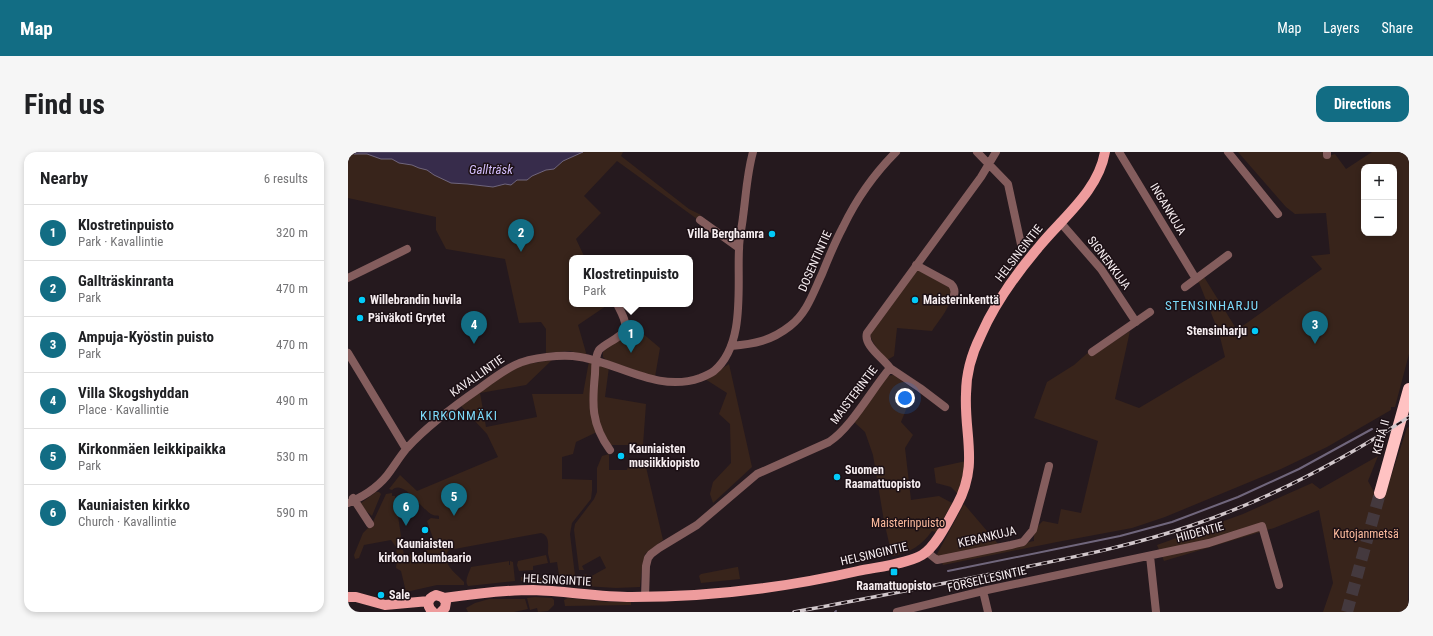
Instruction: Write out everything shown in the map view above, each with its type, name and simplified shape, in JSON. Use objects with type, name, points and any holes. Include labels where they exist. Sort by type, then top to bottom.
[{"type":"highway","name":"KEHÄ II","points":[[1380,493],[1409,389]]},
{"type":"main road","name":"HELSINGINTIE","points":[[430,607],[433,596],[436,595],[444,605],[470,595],[498,591],[534,590],[616,597],[645,597],[730,592],[805,582],[892,564],[916,558],[926,552],[937,538],[957,505],[969,472],[966,395],[969,366],[984,328],[1014,277],[1060,222],[1085,195],[1099,170],[1104,152]]},
{"type":"main road","points":[[350,598],[354,602],[385,610],[396,611],[430,607]]},
{"type":"street","name":"KAVALLINTIE","points":[[352,500],[380,484],[406,448],[432,424],[460,403],[521,362],[561,357],[579,357],[660,381],[682,382],[694,380],[713,372],[723,360],[730,346],[737,316],[739,298],[739,248],[749,167],[753,152]]},
{"type":"street","name":"DOSENTINTIE","points":[[730,346],[758,343],[778,335],[791,326],[804,313],[849,216],[886,162],[896,152]]},
{"type":"street","points":[[977,152],[1008,184],[1022,249]]},
{"type":"street","name":"MAISTERINTIE","points":[[645,597],[646,566],[648,558],[658,548],[697,525],[757,474],[829,442],[836,438],[848,423],[890,368],[868,344],[866,337],[867,332],[981,176],[996,152]]},
{"type":"street","name":"INGANKUJA","points":[[1119,152],[1196,279]]},
{"type":"street","points":[[1228,152],[1278,214]]},
{"type":"street","points":[[700,220],[739,248]]},
{"type":"street","name":"SIGNENKUJA","points":[[1060,222],[1102,269],[1136,322]]},
{"type":"street","points":[[348,278],[407,249]]},
{"type":"street","points":[[1185,287],[1228,255]]},
{"type":"street","points":[[916,265],[951,284],[955,292],[952,301]]},
{"type":"street","points":[[610,450],[603,440],[594,419],[593,403],[596,361],[599,351],[622,334],[625,329],[618,307]]},
{"type":"street","points":[[1092,352],[1150,312]]},
{"type":"street","points":[[348,353],[406,448]]},
{"type":"street","points":[[890,368],[945,407]]},
{"type":"street","name":"KERANKUJA","points":[[926,552],[937,560],[1022,542],[1033,530],[1049,466]]},
{"type":"street","points":[[352,500],[370,524]]},
{"type":"street","name":"HIIDENTIE","points":[[1083,569],[1209,543],[1262,526],[1279,585]]},
{"type":"street","points":[[1150,556],[1156,612]]},
{"type":"street","name":"FORSELLESINTIE","points":[[897,612],[920,610],[983,591],[1083,569]]},
{"type":"street","points":[[983,591],[988,612]]},
{"type":"green space","points":[[348,152],[445,152],[456,184],[492,187],[511,185],[517,180],[527,180],[532,176],[546,170],[554,169],[563,161],[583,152],[623,152],[621,156],[689,209],[701,215],[697,219],[617,161],[584,196],[601,213],[576,239],[584,255],[569,255],[569,307],[605,307],[578,325],[587,356],[570,351],[546,353],[546,329],[541,322],[519,323],[505,259],[446,249],[436,230],[436,217],[348,198]]},
{"type":"green space","points":[[1238,152],[1323,152],[1325,157],[1335,154],[1346,169],[1372,152],[1409,152],[1409,354],[1395,407],[1391,407],[1391,410],[1327,447],[1281,469],[1165,517],[1132,528],[943,565],[941,561],[1034,541],[1036,530],[1043,521],[1058,524],[1061,509],[1081,513],[1098,441],[1034,418],[1047,382],[1074,365],[1091,350],[1094,354],[1130,331],[1115,399],[1139,408],[1225,357],[1219,333],[1198,280],[1204,277],[1237,330],[1322,269],[1311,256],[1330,254],[1326,213],[1295,214],[1286,207]]},
{"type":"green space","points":[[916,269],[952,289],[951,300],[946,311],[932,331],[897,328],[894,356],[887,360],[874,343],[870,335],[870,331]]},
{"type":"green space","points":[[635,327],[660,348],[655,377],[606,360],[603,357],[603,352],[622,335]]},
{"type":"green space","points":[[552,360],[526,385],[480,393],[486,427],[537,417],[532,394],[583,394],[589,361],[609,367],[605,397],[646,404],[643,445],[608,445],[599,431],[576,442],[573,454],[562,457],[562,479],[592,480],[591,499],[572,523],[570,534],[576,584],[521,581],[521,577],[533,576],[534,579],[559,575],[557,562],[550,563],[547,538],[541,533],[449,550],[446,554],[447,563],[464,582],[464,585],[437,585],[406,592],[401,571],[396,568],[396,547],[391,540],[364,545],[359,558],[355,559],[354,555],[363,533],[372,524],[386,494],[392,493],[392,496],[395,496],[401,536],[400,538],[404,555],[424,553],[424,551],[434,548],[432,542],[434,541],[427,521],[431,518],[439,519],[439,516],[429,512],[413,496],[402,488],[397,487],[392,490],[389,489],[400,475],[417,491],[498,457],[487,434],[460,405],[516,366]]},
{"type":"green space","points":[[729,364],[752,467],[713,503],[710,494],[713,482],[731,463],[730,424],[719,414],[727,393],[705,379]]},
{"type":"green space","name":"Maisterinpuisto","points":[[894,375],[914,390],[901,422],[913,435],[905,448],[911,500],[939,496],[952,503],[936,532],[932,531],[915,548],[892,556],[884,521],[873,455],[865,432],[853,421],[886,376]]},
{"type":"green space","name":"Kutojanmetsä","points":[[1409,427],[1408,612],[1323,612],[1333,583],[1319,510],[1274,528],[1164,561],[1157,545],[1243,514],[1312,483],[1320,489],[1378,456],[1368,481],[1374,492],[1385,495],[1407,428]]},
{"type":"green space","points":[[609,454],[609,470],[627,470],[628,467],[646,467],[663,540],[645,554],[640,587],[616,588],[584,586],[580,577],[586,574],[588,578],[606,568],[600,556],[582,566],[584,570],[579,570],[574,530],[575,524],[594,499],[597,492],[597,468],[602,456]]},
{"type":"green space","points":[[966,461],[958,494],[951,487],[936,483],[934,468]]},
{"type":"green space","points":[[376,492],[381,494],[372,516],[365,510],[361,503]]},
{"type":"green space","points":[[964,504],[999,545],[939,557],[936,556]]},
{"type":"green space","points":[[546,555],[548,563],[533,566],[533,570],[519,571],[517,565],[518,561]]},
{"type":"green space","points":[[509,561],[509,565],[510,561],[513,562],[515,581],[468,586],[467,579],[471,567]]},
{"type":"green space","points":[[738,567],[740,579],[701,583],[699,576],[701,574]]},
{"type":"green space","points":[[527,598],[552,598],[554,600],[554,605],[548,611],[538,612],[537,608],[530,610]]},
{"type":"green space","points":[[568,598],[608,602],[631,602],[631,605],[565,606],[564,600]]},
{"type":"green space","points":[[489,599],[525,599],[528,609],[514,612],[468,612],[466,608],[475,603]]},
{"type":"water","name":"Gallträsk","points":[[351,152],[583,152],[563,161],[554,169],[546,170],[532,176],[527,180],[517,180],[511,185],[505,184],[493,187],[451,183],[427,170],[412,165],[399,163],[392,159],[381,159],[367,154],[354,154]]},
{"type":"waterway","points":[[948,571],[1120,536],[1172,522],[1238,497],[1299,469],[1372,429]]},
{"type":"tunnel","points":[[1347,612],[1380,493]]},
{"type":"railway","points":[[794,612],[1100,551],[1193,525],[1222,515],[1304,478],[1357,449],[1409,417]]},
{"type":"place","name":"Villa Berghamra","points":[[772,234]]},
{"type":"place","name":"Gallträskinranta","points":[[521,252]]},
{"type":"place","name":"Willebrandin huvila","points":[[362,300]]},
{"type":"place","name":"Maisterinkenttä","points":[[915,300]]},
{"type":"place","name":"Päiväkoti Grytet","points":[[360,318]]},
{"type":"place","name":"Stensinharju","points":[[1255,331]]},
{"type":"place","name":"Villa Skogshyddan","points":[[474,344]]},
{"type":"place","name":"Ampuja-Kyöstin puisto","points":[[1315,344]]},
{"type":"place","name":"Klostretinpuisto","points":[[631,353]]},
{"type":"place","name":"Kauniaisten musiikkiopisto","points":[[621,456]]},
{"type":"place","name":"Suomen Raamattuopisto","points":[[837,477]]},
{"type":"place","name":"Kirkonmäen leikkipaikka","points":[[454,516]]},
{"type":"place","name":"Kauniaisten kirkko","points":[[406,526]]},
{"type":"place","name":"Kauniaisten kirkon kolumbaario","points":[[425,530]]},
{"type":"place","name":"Raamattuopisto","points":[[894,572]]},
{"type":"place","name":"Sale","points":[[381,595]]},
{"type":"district","name":"STENSINHARJU","points":[[1212,305]]},
{"type":"district","name":"KIRKONMÄKI","points":[[459,415]]}]
